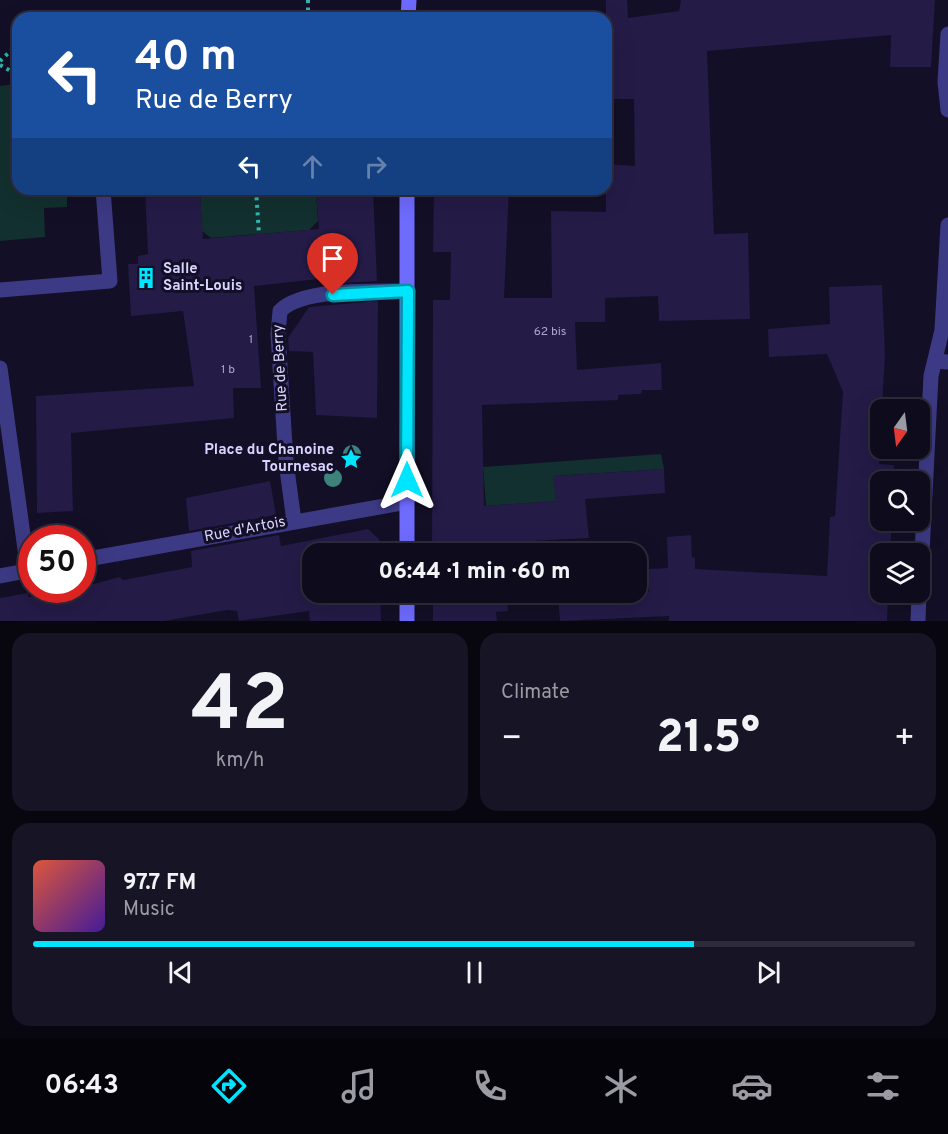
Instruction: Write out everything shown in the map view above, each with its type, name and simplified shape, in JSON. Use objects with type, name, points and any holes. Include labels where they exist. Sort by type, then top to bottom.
[{"type":"main road","points":[[407,195],[407,543]]},
{"type":"main road","points":[[407,603],[407,621]]},
{"type":"street","points":[[948,34],[945,82],[948,110]]},
{"type":"street","points":[[0,290],[110,281],[103,195]]},
{"type":"street","points":[[922,543],[931,376],[942,361],[948,225]]},
{"type":"street","name":"Rue de Berry","points":[[294,521],[286,462],[278,334],[280,311],[293,300],[310,296],[408,291]]},
{"type":"street","points":[[0,368],[23,525]]},
{"type":"street","name":"Rue d'Artois","points":[[96,557],[407,502]]},
{"type":"street","points":[[0,576],[18,572]]},
{"type":"street","points":[[918,621],[919,603]]},
{"type":"path","points":[[0,61],[12,50]]},
{"type":"path","points":[[259,195],[259,234]]},
{"type":"green space","points":[[12,84],[12,195],[67,195],[67,207],[44,208],[45,237],[0,241],[0,86]]},
{"type":"green space","points":[[200,195],[316,195],[318,221],[309,230],[211,238],[202,231]]},
{"type":"green space","points":[[661,454],[664,469],[554,476],[556,501],[486,506],[483,467]]},
{"type":"building","points":[[606,0],[627,0],[628,18],[679,11],[681,0],[935,0],[931,67],[890,67],[891,35],[707,51],[714,234],[748,233],[750,319],[659,321],[658,296],[605,298],[605,322],[575,322],[577,370],[661,363],[662,390],[642,390],[641,394],[618,395],[618,400],[482,405],[484,506],[556,501],[553,476],[664,469],[665,493],[585,499],[589,538],[512,543],[432,543],[433,300],[450,300],[451,252],[433,252],[434,195],[509,195],[504,298],[552,298],[551,211],[606,212],[606,195],[612,195],[612,164],[635,166],[634,99],[612,99],[612,12],[606,12]]},
{"type":"building","points":[[145,195],[200,195],[203,239],[319,229],[316,195],[373,195],[377,281],[324,284],[328,278],[254,286],[261,388],[233,388],[234,418],[71,433],[73,511],[37,513],[36,396],[194,386],[183,311],[131,316],[128,264],[138,264],[138,256],[148,254]]},
{"type":"building","points":[[882,285],[885,354],[883,399],[870,399],[870,459],[879,459],[879,464],[894,465],[894,471],[870,471],[870,531],[891,531],[891,543],[870,543],[870,603],[888,603],[887,621],[669,621],[669,616],[560,621],[558,603],[647,603],[648,569],[668,568],[667,537],[691,535],[695,569],[827,576],[830,517],[835,516],[843,392],[827,354],[769,357],[768,329],[830,324],[829,287]]},
{"type":"building","points":[[378,301],[377,418],[316,415],[313,352],[289,351],[288,338],[309,307]]},
{"type":"building","points":[[270,481],[276,515],[189,531],[186,498]]},
{"type":"building","points":[[368,529],[379,539],[379,543],[302,543],[302,603],[380,603],[381,621],[310,621],[309,611],[239,621],[237,611],[227,610],[164,621],[0,621],[0,598],[18,595],[18,603],[96,603],[96,583],[120,577],[123,580],[192,567],[191,551],[279,535],[281,546]]},
{"type":"building","points":[[433,603],[507,603],[508,611],[496,612],[497,621],[433,621]]},
{"type":"place","name":"Salle Saint-Louis","points":[[146,278]]},
{"type":"place","name":"Place du Chanoine Tournesac","points":[[351,459]]},
{"type":"route","points":[[333,295],[408,291],[407,480]]}]
